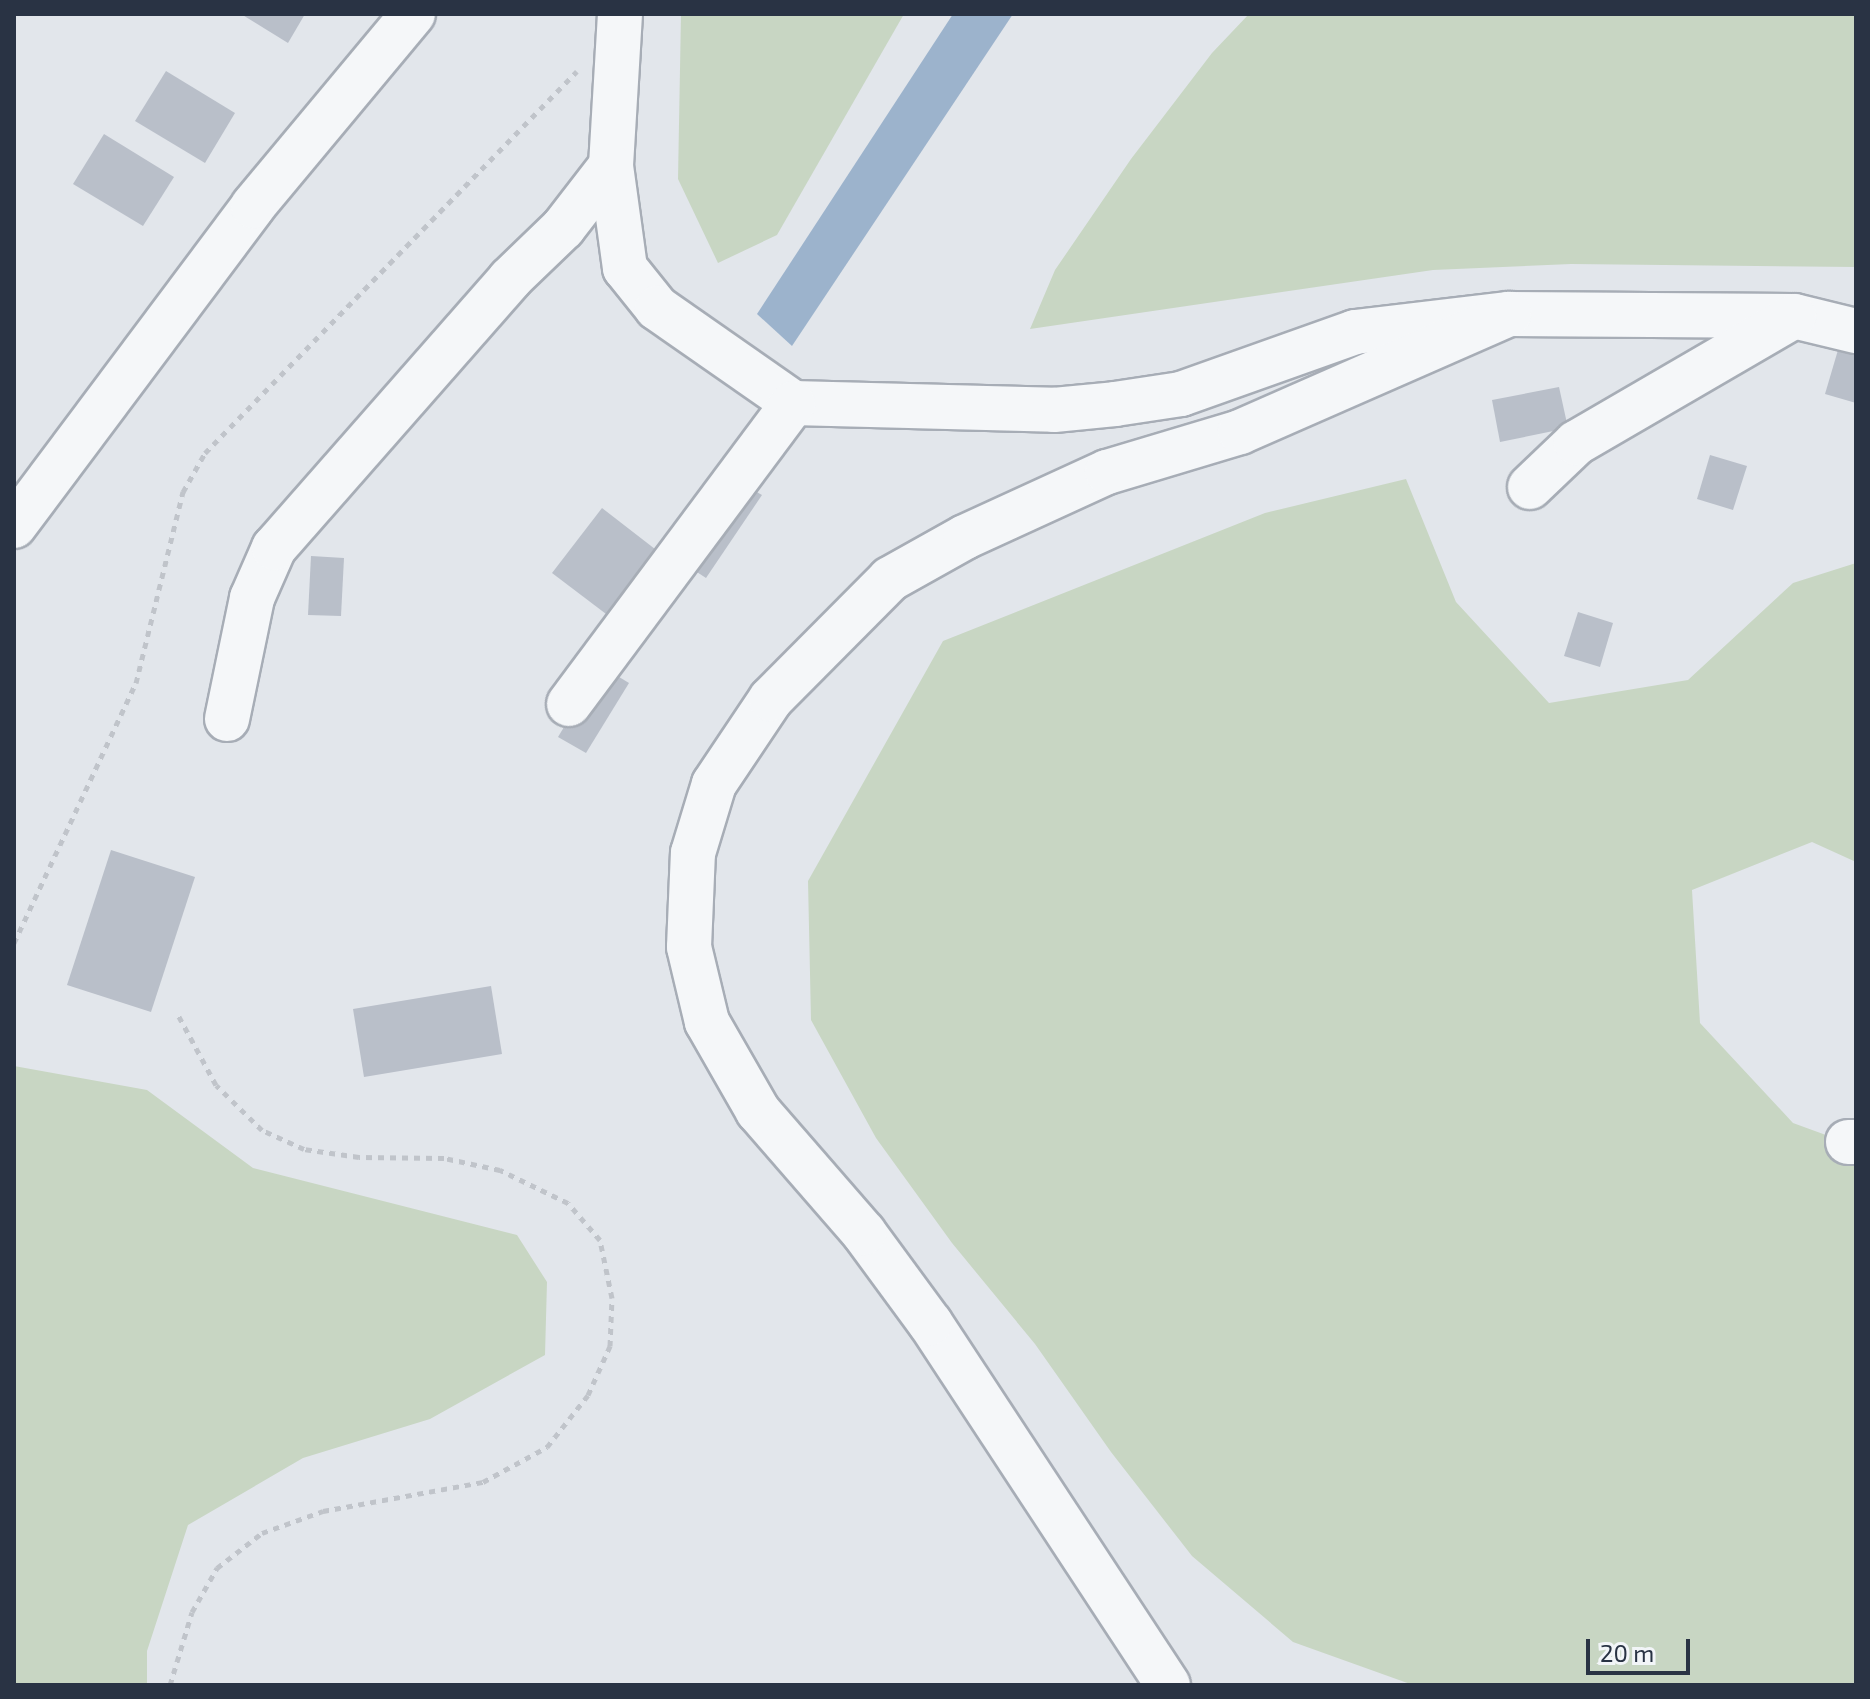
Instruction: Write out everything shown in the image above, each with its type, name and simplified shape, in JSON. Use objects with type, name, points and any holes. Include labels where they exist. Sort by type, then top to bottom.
[{"type":"street","points":[[14,526],[253,206],[413,14]]},
{"type":"street","points":[[620,21],[611,166],[625,268],[657,308],[793,403],[1054,410],[1115,404],[1181,394],[1355,332],[1509,314],[1794,316],[1856,331]]},
{"type":"street","points":[[227,719],[252,598],[274,548],[500,290],[563,228],[611,166]]},
{"type":"street","points":[[1168,1685],[930,1323],[864,1233],[758,1111],[707,1022],[689,947],[693,853],[714,784],[771,699],[890,579],[965,537],[1107,472],[1240,432],[1509,314]]},
{"type":"street","points":[[1530,487],[1576,443],[1794,316]]},
{"type":"street","points":[[569,704],[793,403]]},
{"type":"path","points":[[14,943],[136,683],[183,492],[205,453],[620,21]]},
{"type":"path","points":[[170,1685],[192,1612],[217,1568],[262,1533],[323,1511],[483,1482],[547,1447],[588,1395],[610,1346],[612,1298],[600,1240],[568,1203],[500,1170],[444,1158],[359,1157],[304,1149],[262,1130],[216,1085],[177,1013]]},
{"type":"green space","points":[[681,14],[904,14],[777,235],[718,263],[678,179]]},
{"type":"green space","points":[[1249,14],[1856,14],[1856,267],[1571,264],[1433,270],[1030,329],[1055,270],[1131,159],[1212,53]]},
{"type":"green space","points":[[1406,479],[1456,602],[1549,703],[1688,680],[1793,583],[1856,563],[1856,862],[1812,842],[1692,890],[1700,1023],[1793,1123],[1856,1146],[1856,1685],[1413,1685],[1293,1642],[1192,1556],[1111,1452],[1035,1344],[952,1243],[876,1138],[811,1020],[808,881],[943,641],[1265,513]]},
{"type":"green space","points":[[14,1066],[147,1090],[253,1168],[517,1235],[547,1282],[545,1355],[430,1419],[303,1458],[188,1525],[147,1651],[147,1685],[14,1685]]},
{"type":"water","points":[[953,14],[1013,14],[792,346],[757,314]]},
{"type":"building","points":[[241,14],[305,14],[288,43]]},
{"type":"building","points":[[166,71],[235,113],[205,163],[135,121]]},
{"type":"building","points":[[104,134],[174,177],[143,226],[73,184]]},
{"type":"building","points":[[1838,350],[1856,355],[1856,403],[1825,394]]},
{"type":"building","points":[[1559,387],[1568,428],[1500,442],[1492,400]]},
{"type":"building","points":[[1710,455],[1747,466],[1733,510],[1697,499]]},
{"type":"building","points":[[741,483],[762,495],[706,578],[680,561]]},
{"type":"building","points":[[602,508],[664,556],[614,620],[552,573]]},
{"type":"building","points":[[311,556],[344,558],[341,616],[308,615]]},
{"type":"building","points":[[1578,612],[1613,623],[1600,667],[1564,656]]},
{"type":"building","points":[[601,666],[629,683],[586,753],[558,737]]},
{"type":"building","points":[[111,850],[195,877],[151,1012],[67,985]]},
{"type":"building","points":[[491,986],[502,1054],[364,1077],[353,1009]]}]
